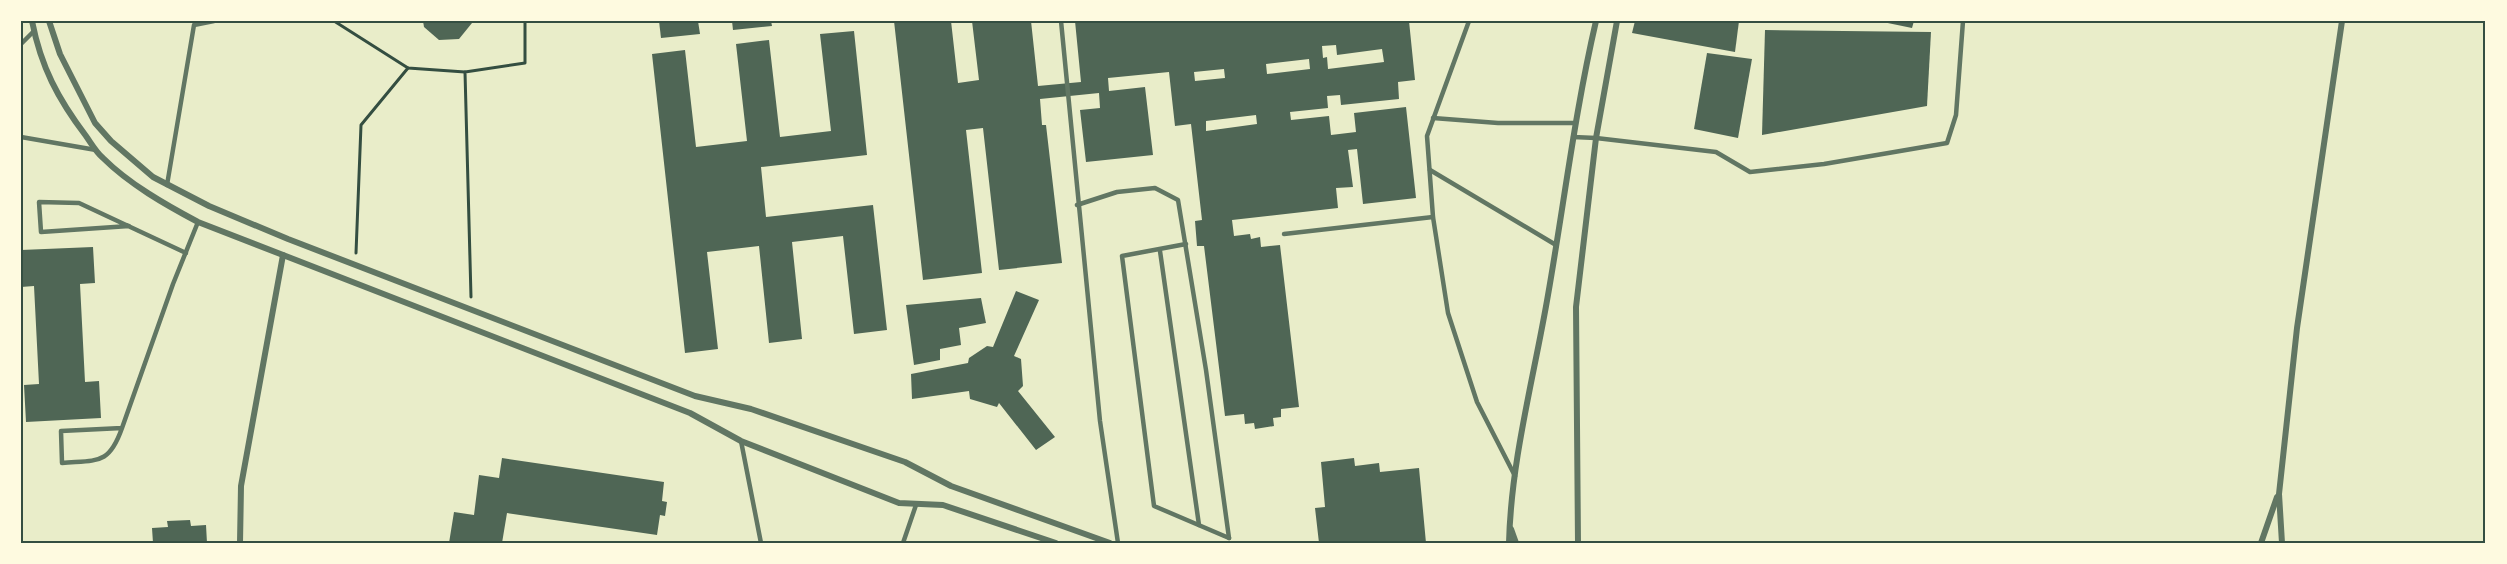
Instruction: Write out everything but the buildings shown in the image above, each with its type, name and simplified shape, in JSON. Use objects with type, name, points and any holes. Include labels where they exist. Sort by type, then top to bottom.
[{"type":"street","points":[[32,21],[50,81],[72,118],[96,150],[103,158],[159,201],[198,222],[690,412],[741,441],[899,503],[943,505],[1056,543]]},
{"type":"street","points":[[49,21],[60,54],[95,123],[111,141],[153,177],[167,185],[219,210],[695,396],[751,409],[905,462],[951,486],[1110,543]]},
{"type":"street","points":[[1509,543],[1509,526],[1516,478],[1557,245],[1573,137],[1596,21]]},
{"type":"street","points":[[1578,543],[1576,307],[1596,138],[1617,21]]},
{"type":"street","points":[[2282,543],[2279,494],[2297,328],[2342,21]]},
{"type":"street","points":[[240,543],[241,486],[283,255]]},
{"type":"street","points":[[2261,543],[2279,494]]},
{"type":"street","points":[[1509,526],[1516,543]]},
{"type":"street","points":[[1572,543],[1577,533]]},
{"type":"lane","points":[[167,185],[194,25],[214,21]]},
{"type":"lane","points":[[1061,21],[1077,205],[1100,421],[1118,543]]},
{"type":"lane","points":[[1469,21],[1426,136],[1433,217],[1448,313],[1477,402],[1516,478]]},
{"type":"lane","points":[[1573,137],[1716,152],[1750,172],[1824,164],[1947,143],[1956,115],[1963,21]]},
{"type":"lane","points":[[21,44],[34,31]]},
{"type":"lane","points":[[1433,118],[1498,123],[1576,123]]},
{"type":"lane","points":[[21,137],[96,150]]},
{"type":"lane","points":[[1430,170],[1557,245]]},
{"type":"lane","points":[[1077,205],[1117,192],[1155,188],[1178,200],[1186,244],[1206,370],[1228,537],[1154,506],[1122,256],[1160,251],[1186,244]]},
{"type":"lane","points":[[129,226],[41,232],[39,202],[79,203],[129,226],[186,253]]},
{"type":"lane","points":[[1284,234],[1433,217]]},
{"type":"lane","points":[[122,428],[61,431],[62,463],[98,460],[115,449],[198,222]]},
{"type":"lane","points":[[1160,251],[1199,525]]},
{"type":"lane","points":[[741,441],[761,543]]},
{"type":"lane","points":[[903,543],[916,505]]},
{"type":"path","points":[[334,21],[408,68],[465,72],[525,63],[525,21]]},
{"type":"path","points":[[355,264],[361,125],[408,68]]},
{"type":"path","points":[[465,72],[471,308]]}]
